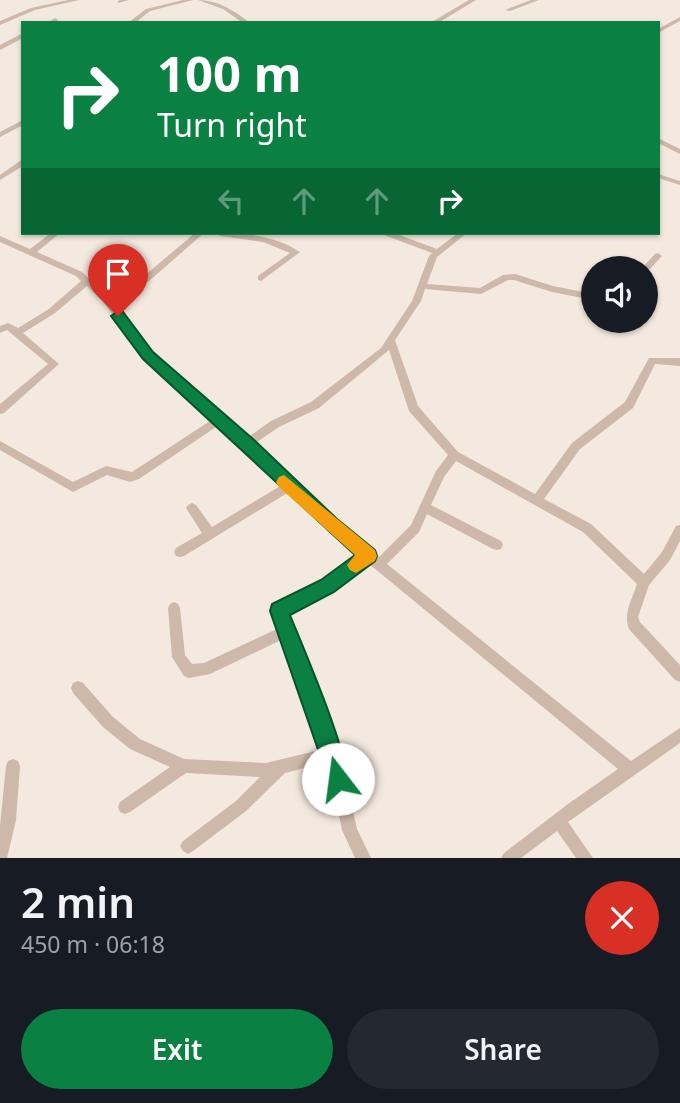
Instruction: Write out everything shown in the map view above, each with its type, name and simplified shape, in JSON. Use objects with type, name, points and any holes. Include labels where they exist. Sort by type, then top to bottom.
[{"type":"street","points":[[0,23],[33,9],[76,0]]},
{"type":"street","points":[[165,3],[173,0]]},
{"type":"street","points":[[133,21],[148,9],[190,0]]},
{"type":"street","points":[[201,0],[225,8],[244,21]]},
{"type":"street","points":[[436,21],[473,0]]},
{"type":"street","points":[[508,10],[536,0]]},
{"type":"street","points":[[660,30],[680,19]]},
{"type":"street","points":[[0,48],[21,36]]},
{"type":"street","points":[[0,135],[21,123]]},
{"type":"street","points":[[660,141],[680,152]]},
{"type":"street","points":[[0,178],[21,164]]},
{"type":"street","points":[[660,177],[680,183]]},
{"type":"street","points":[[31,252],[54,235]]},
{"type":"street","points":[[108,303],[146,279],[198,235]]},
{"type":"street","points":[[233,235],[265,240],[296,252],[261,278]]},
{"type":"street","points":[[393,235],[438,251]]},
{"type":"street","points":[[247,444],[275,424],[315,405],[350,380],[391,341],[416,301],[438,251],[460,235]]},
{"type":"street","points":[[0,239],[87,281],[108,303],[148,355],[218,421],[247,444],[289,487],[631,770]]},
{"type":"street","points":[[421,286],[481,291],[506,277],[515,277],[581,295]]},
{"type":"street","points":[[16,332],[52,311],[87,281]]},
{"type":"street","points":[[0,330],[8,326],[54,364],[0,410]]},
{"type":"street","points":[[391,341],[413,408],[454,455],[587,528],[644,582]]},
{"type":"street","points":[[536,501],[576,446],[629,405],[652,360],[680,362]]},
{"type":"street","points":[[0,445],[73,487],[106,470],[135,476],[218,421]]},
{"type":"street","points":[[363,858],[350,830],[332,754],[279,611],[374,560],[415,528],[440,474],[454,455]]},
{"type":"street","points":[[180,552],[289,487]]},
{"type":"street","points":[[425,507],[497,545]]},
{"type":"street","points":[[192,508],[210,534]]},
{"type":"street","points":[[680,530],[666,556],[644,582],[632,617],[634,625],[680,675]]},
{"type":"street","points":[[174,608],[179,657],[189,671],[205,668],[285,632]]},
{"type":"street","points":[[78,688],[108,722],[135,744],[184,766],[266,770],[332,754]]},
{"type":"street","points":[[509,858],[558,820],[680,735]]},
{"type":"street","points":[[0,856],[9,820],[13,766]]},
{"type":"street","points":[[125,807],[184,766]]},
{"type":"street","points":[[188,846],[241,806],[281,767]]},
{"type":"street","points":[[558,820],[585,858]]},
{"type":"slow traffic","points":[[284,482],[368,556],[356,565]]},
{"type":"route","points":[[118,316],[148,355],[218,421],[247,444],[330,525],[368,556],[327,586],[284,606],[279,611],[332,754],[338,779]]}]
